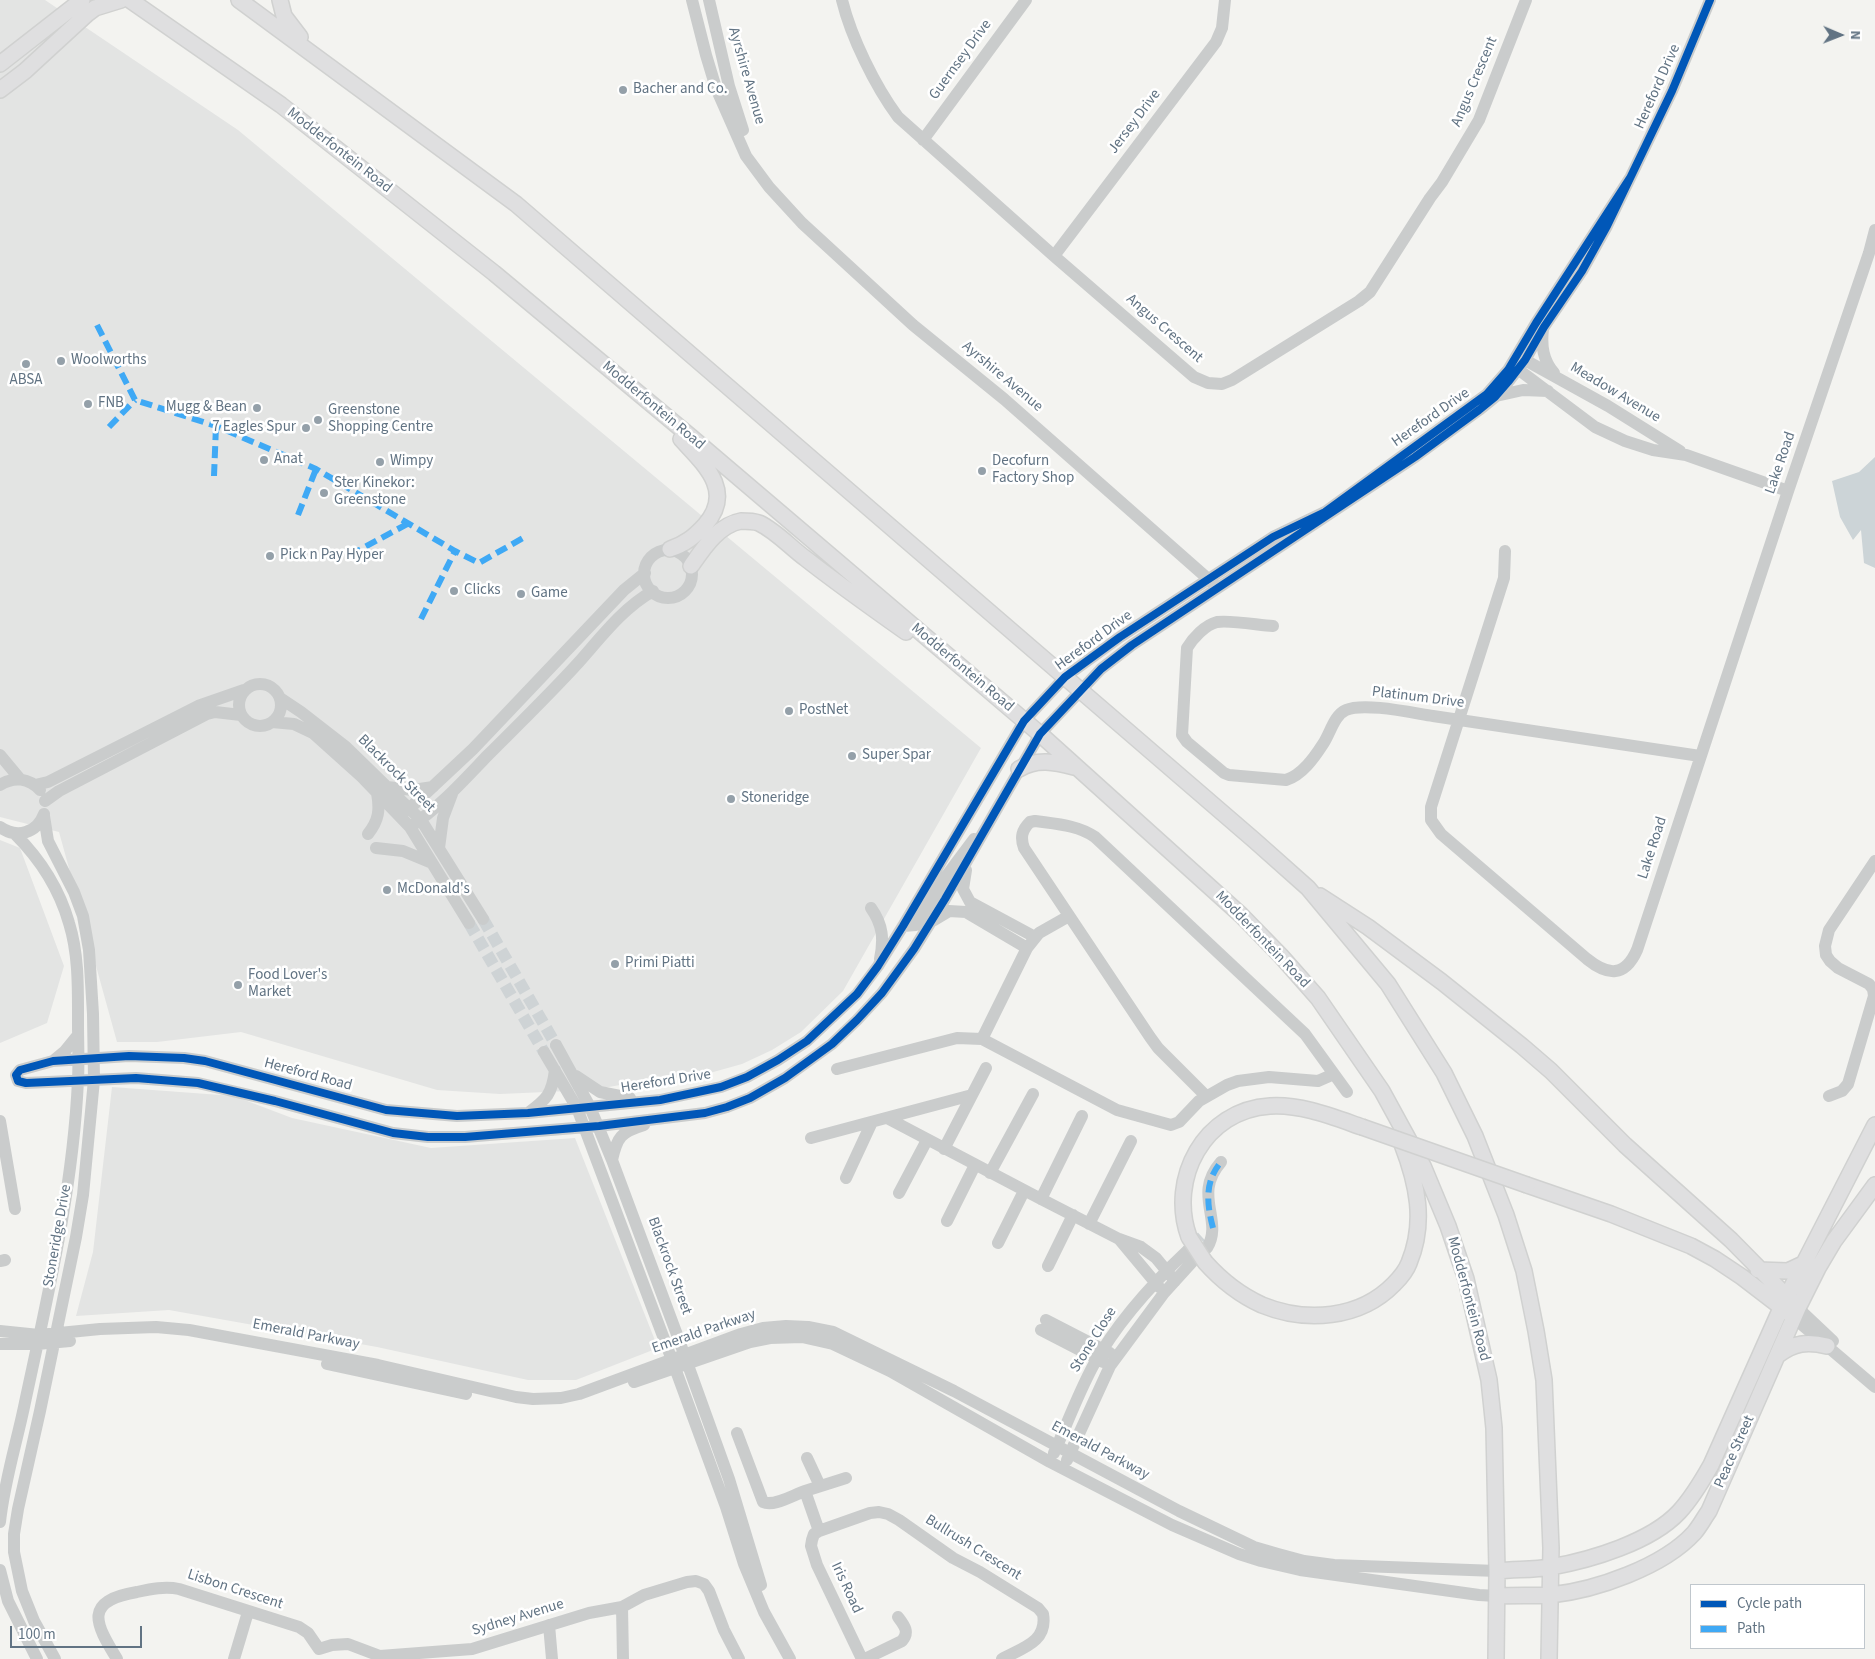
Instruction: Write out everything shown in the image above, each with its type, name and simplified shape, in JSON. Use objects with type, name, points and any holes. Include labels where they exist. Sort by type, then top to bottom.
[{"type":"main road","points":[[55,22],[71,0]]},
{"type":"main road","points":[[0,64],[82,0]]},
{"type":"main road","points":[[0,90],[25,71],[86,14],[96,8],[121,0]]},
{"type":"main road","name":"Modderfontein Road","points":[[130,0],[281,105],[494,273],[644,398],[1040,734],[1241,915],[1282,956],[1318,998],[1382,1091],[1423,1166],[1448,1226],[1466,1279],[1489,1380],[1494,1428],[1497,1571],[1496,1659]]},
{"type":"main road","points":[[239,0],[516,204],[1308,888],[1388,984],[1444,1073],[1475,1136],[1506,1215],[1524,1270],[1544,1380],[1550,1567],[1549,1659]]},
{"type":"main road","points":[[280,0],[284,16],[295,33],[366,94]]},
{"type":"main road","points":[[644,398],[710,473],[716,484],[718,498],[712,517],[692,539],[670,550]]},
{"type":"main road","points":[[691,566],[725,527],[740,521],[759,523],[905,631],[947,655]]},
{"type":"main road","points":[[1019,769],[1034,762],[1044,761],[1078,768]]},
{"type":"main road","points":[[1308,888],[1368,927],[1449,988],[1551,1071],[1625,1145],[1731,1240],[1796,1313]]},
{"type":"main road","points":[[1382,1091],[1407,1157],[1418,1193],[1416,1242],[1409,1264],[1400,1278],[1389,1289],[1362,1307],[1331,1315],[1294,1314],[1262,1305],[1228,1285],[1197,1249],[1184,1225],[1182,1189],[1187,1169],[1196,1150],[1224,1122],[1252,1108],[1278,1106],[1302,1109],[1362,1127],[1527,1185],[1611,1214],[1691,1246],[1784,1301]]},
{"type":"main road","points":[[1784,1301],[1875,1125]]},
{"type":"main road","name":"Peace Street","points":[[1497,1596],[1550,1595],[1569,1592],[1616,1579],[1654,1563],[1675,1550],[1694,1532],[1709,1511],[1796,1313],[1818,1268],[1834,1242],[1875,1185]]},
{"type":"main road","points":[[1758,1270],[1788,1271],[1804,1264]]},
{"type":"main road","name":"Peace Street","points":[[1497,1571],[1550,1567],[1634,1543],[1660,1528],[1679,1512],[1698,1488],[1711,1465],[1784,1301]]},
{"type":"main road","points":[[1778,1355],[1798,1344],[1816,1343],[1826,1346]]},
{"type":"street","name":"Ayrshire Avenue","points":[[692,0],[716,88],[746,156],[769,187],[802,224],[913,325],[1004,399],[1214,584]]},
{"type":"street","name":"Ayrshire Avenue","points":[[709,0],[734,104],[752,151],[769,187]]},
{"type":"street","name":"Angus Crescent","points":[[842,0],[858,43],[898,117],[1194,377],[1208,383],[1222,384],[1232,380],[1297,341],[1370,292],[1442,182],[1479,120],[1526,0]]},
{"type":"street","name":"Guernsey Drive","points":[[923,140],[1026,0]]},
{"type":"street","name":"Jersey Drive","points":[[1054,256],[1216,42],[1222,28],[1224,0]]},
{"type":"street","name":"Hereford Drive","points":[[590,1107],[660,1100],[721,1087],[746,1077],[778,1060],[807,1041],[857,994],[878,966],[1024,721],[1065,677],[1120,637],[1214,584],[1371,488],[1452,431],[1495,397],[1582,271],[1607,226],[1672,91],[1709,2]]},
{"type":"street","name":"Hereford Drive","points":[[20,1070],[16,1078],[21,1083],[136,1078],[198,1083],[275,1101],[393,1133],[449,1138],[599,1126],[683,1115],[727,1108],[750,1098],[785,1078],[832,1044],[882,993],[914,949],[970,858],[1040,734],[1101,669],[1273,537],[1325,512],[1471,408],[1518,363],[1536,323],[1630,178]]},
{"type":"street","name":"Lake Road","points":[[1505,551],[1504,578],[1430,807],[1430,813],[1440,834],[1597,967],[1614,972],[1628,965],[1637,950],[1875,230]]},
{"type":"street","points":[[1544,327],[1542,340],[1544,357],[1557,377]]},
{"type":"street","name":"Meadow Avenue","points":[[1518,363],[1557,377],[1608,406],[1686,455]]},
{"type":"street","name":"Meadow Avenue","points":[[1518,363],[1535,381],[1595,427],[1625,441],[1653,450],[1686,455],[1788,491]]},
{"type":"street","points":[[1495,397],[1523,390],[1548,391]]},
{"type":"street","points":[[662,550],[670,550],[678,551],[685,556],[691,566],[692,578],[689,585],[679,595],[664,597],[653,591],[647,584],[645,573],[649,560],[654,554],[662,550]]},
{"type":"street","points":[[405,812],[473,749],[624,590],[645,573]]},
{"type":"street","points":[[416,823],[454,789],[577,664],[619,617],[633,604],[653,591]]},
{"type":"street","name":"Platinum Drive","points":[[1273,626],[1216,622],[1192,639],[1187,648],[1182,735],[1187,742],[1224,773],[1229,775],[1286,780],[1292,778],[1302,771],[1323,745],[1336,720],[1344,710],[1354,708],[1376,708],[1700,756]]},
{"type":"street","points":[[35,785],[48,782],[198,706],[244,690],[249,686],[262,683],[274,689],[280,698],[281,707],[272,722],[261,726],[247,722],[241,714],[238,703],[244,690]]},
{"type":"street","name":"Blackrock Street","points":[[280,698],[330,734],[440,848],[483,919]]},
{"type":"street","points":[[0,786],[12,779],[20,779],[35,785],[45,801],[59,791],[208,714],[216,712],[241,714]]},
{"type":"street","name":"Blackrock Street","points":[[272,722],[284,722],[303,727],[382,790]]},
{"type":"street","points":[[0,756],[20,779]]},
{"type":"street","points":[[368,834],[376,824],[382,790],[413,790],[433,787]]},
{"type":"street","points":[[440,848],[443,818],[454,789]]},
{"type":"street","name":"Stoneridge Drive","points":[[45,801],[44,816],[48,841],[80,904],[87,934],[92,981],[94,1058],[94,1080],[83,1194],[76,1237],[18,1509],[14,1552],[22,1591],[34,1621],[55,1659]]},
{"type":"street","points":[[0,828],[15,834],[24,833],[32,830],[44,816]]},
{"type":"street","points":[[1206,1096],[1154,1042],[1024,848],[1021,840],[1022,834],[1030,822],[1035,821],[1076,828],[1095,838],[1305,1034],[1347,1092]]},
{"type":"street","name":"Blackrock Street","points":[[416,823],[432,863],[469,923]]},
{"type":"street","points":[[903,926],[916,925],[964,852],[974,839],[986,830]]},
{"type":"street","name":"Stoneridge Drive","points":[[0,1522],[60,1238],[69,1178],[78,1080],[76,954],[69,922],[64,906],[43,866],[15,834]]},
{"type":"street","points":[[376,848],[402,851],[432,863]]},
{"type":"street","points":[[970,858],[963,881],[963,889],[970,902],[1035,937]]},
{"type":"street","points":[[1829,1096],[1842,1091],[1848,1084],[1874,996],[1869,984],[1838,968],[1830,961],[1826,955],[1825,946],[1829,930],[1875,860]]},
{"type":"street","points":[[871,908],[878,920],[883,941],[878,966]]},
{"type":"street","points":[[930,923],[949,911],[962,911],[974,915],[1027,948]]},
{"type":"street","points":[[982,1039],[1027,948],[1035,937],[1044,930],[1069,916]]},
{"type":"street","points":[[54,1061],[78,1035]]},
{"type":"street","points":[[837,1069],[957,1038],[982,1039],[1117,1110],[1131,1115],[1175,1124],[1192,1106],[1227,1084],[1269,1077],[1318,1082],[1334,1074]]},
{"type":"street","name":"Blackrock Street","points":[[556,1045],[574,1074],[599,1126],[612,1160],[680,1361],[744,1564],[764,1612],[770,1619],[790,1659]]},
{"type":"street","name":"Blackrock Street","points":[[544,1052],[576,1108],[680,1361]]},
{"type":"street","name":"Hereford Road","points":[[20,1070],[54,1061],[129,1056],[162,1056],[205,1061],[339,1098],[404,1112],[457,1116],[528,1113],[590,1107]]},
{"type":"street","points":[[944,1149],[986,1068]]},
{"type":"street","points":[[528,1113],[548,1096],[555,1070]]},
{"type":"street","points":[[574,1074],[594,1088],[607,1094],[626,1098],[660,1100]]},
{"type":"street","points":[[990,1173],[1033,1094]]},
{"type":"street","points":[[811,1138],[972,1095]]},
{"type":"street","points":[[612,1160],[616,1143],[624,1134],[637,1127],[683,1115]]},
{"type":"street","points":[[1041,1199],[1082,1116]]},
{"type":"street","points":[[887,1118],[1024,1191],[1119,1239],[1141,1247],[1149,1252],[1175,1281]]},
{"type":"street","points":[[0,1121],[4,1181],[15,1209]]},
{"type":"street","points":[[846,1178],[872,1122]]},
{"type":"street","points":[[899,1193],[927,1140]]},
{"type":"street","points":[[1089,1224],[1131,1141]]},
{"type":"street","points":[[1197,1249],[1211,1241],[1213,1228],[1208,1205],[1208,1187],[1213,1171],[1220,1162]]},
{"type":"street","points":[[947,1221],[975,1165]]},
{"type":"street","points":[[998,1243],[1024,1191]]},
{"type":"street","points":[[1048,1266],[1073,1215]]},
{"type":"street","points":[[1119,1239],[1164,1293]]},
{"type":"street","name":"Stone Close","points":[[1050,1462],[1100,1354],[1155,1282],[1167,1270],[1197,1249]]},
{"type":"street","name":"Stone Close","points":[[1063,1469],[1114,1361],[1197,1249]]},
{"type":"street","points":[[1796,1313],[1826,1346],[1875,1387]]},
{"type":"street","points":[[1796,1313],[1875,1377]]},
{"type":"street","points":[[1044,1325],[1114,1361]]},
{"type":"street","name":"Emerald Parkway","points":[[0,1344],[54,1339],[100,1329],[156,1327],[189,1330],[378,1365],[497,1393],[533,1399],[569,1397],[680,1361],[750,1342],[770,1338],[802,1336],[833,1344],[898,1376],[1063,1469],[1172,1525],[1210,1542],[1261,1561],[1323,1574],[1497,1596]]},
{"type":"street","name":"Emerald Parkway","points":[[680,1361],[741,1334],[763,1328],[808,1327],[833,1332],[954,1391],[1070,1454],[1254,1547],[1304,1561],[1334,1565],[1497,1571]]},
{"type":"street","name":"Emerald Parkway","points":[[0,1331],[38,1340]]},
{"type":"street","points":[[737,1433],[763,1502],[766,1504],[846,1478]]},
{"type":"street","points":[[807,1458],[820,1486]]},
{"type":"street","points":[[805,1491],[819,1531]]},
{"type":"street","name":"Bullrush Crescent","points":[[819,1531],[870,1513],[888,1514],[953,1558],[980,1572],[1038,1608],[1043,1614],[1043,1630],[1032,1642],[1002,1659]]},
{"type":"street","name":"Iris Road","points":[[819,1531],[814,1534],[811,1546],[817,1564],[864,1659]]},
{"type":"street","points":[[0,1570],[8,1601],[37,1659]]},
{"type":"street","name":"Sydney Avenue","points":[[317,1654],[332,1645],[348,1644],[380,1658],[473,1654],[549,1626],[589,1613],[622,1607],[644,1595],[696,1581],[704,1584],[709,1591],[739,1659]]},
{"type":"street","name":"Lisbon Crescent","points":[[117,1659],[98,1624],[98,1618],[103,1605],[112,1597],[172,1587],[304,1630],[317,1654]]},
{"type":"street","points":[[622,1607],[623,1659]]},
{"type":"street","points":[[234,1659],[248,1612]]},
{"type":"street","points":[[864,1659],[902,1641],[905,1637],[905,1626],[898,1616]]},
{"type":"street","points":[[549,1626],[552,1659]]},
{"type":"shaded area","points":[[0,0],[45,0],[238,130],[981,748],[843,991],[801,1032],[772,1050],[742,1064],[699,1076],[648,1080],[592,1090],[500,1094],[437,1090],[241,1032],[157,1042],[117,1042],[59,832],[0,817]]},
{"type":"shaded area","points":[[1875,457],[1875,568],[1864,563],[1861,530],[1853,540],[1840,517],[1832,481],[1859,472]]},
{"type":"shaded area","points":[[0,840],[20,848],[64,966],[47,1023],[0,1043]]},
{"type":"shaded area","points":[[112,1087],[234,1096],[292,1118],[431,1148],[575,1138],[658,1348],[576,1380],[528,1380],[377,1347],[169,1310],[76,1316],[93,1252]]},
{"type":"tunnel","points":[[483,919],[556,1045]]},
{"type":"tunnel","points":[[469,923],[544,1052]]},
{"type":"tunnel","points":[[1187,1251],[1202,1237]]},
{"type":"marked path","points":[[97,325],[135,400],[216,426],[316,469],[455,551],[479,563],[523,538]]},
{"type":"marked path","points":[[109,427],[135,400]]},
{"type":"marked path","points":[[214,476],[216,426]]},
{"type":"marked path","points":[[298,515],[316,469]]},
{"type":"marked path","points":[[350,555],[409,523]]},
{"type":"marked path","points":[[421,619],[455,551]]},
{"type":"marked path","points":[[1213,1228],[1208,1194],[1212,1178],[1221,1162]]},
{"type":"cycle path","points":[[1630,178],[1536,323],[1508,370],[1487,394],[1325,512],[1273,537],[1120,637],[1065,677],[1024,721],[878,966],[857,994],[807,1041],[778,1060],[747,1077],[721,1087],[660,1100],[528,1113],[457,1116],[386,1110],[205,1061],[184,1058],[129,1056],[53,1061],[20,1070],[16,1075],[18,1081],[26,1083],[136,1078],[198,1083],[275,1101],[393,1133],[428,1137],[465,1137],[599,1126],[705,1113],[750,1098],[785,1078],[832,1044],[882,993],[914,949],[945,899],[1040,734],[1101,669],[1132,645],[1415,457],[1479,410],[1495,397],[1508,382],[1525,360],[1544,327],[1582,271],[1607,226],[1672,91],[1710,0]]},
{"type":"place","name":"Bacher and Co.","points":[[623,90]]},
{"type":"place","name":"Woolworths","points":[[61,361]]},
{"type":"place","name":"ABSA","points":[[26,364]]},
{"type":"place","name":"FNB","points":[[88,404]]},
{"type":"place","name":"Mugg & Bean","points":[[257,408]]},
{"type":"place","name":"Greenstone Shopping Centre","points":[[318,420]]},
{"type":"place","name":"7 Eagles Spur","points":[[306,428]]},
{"type":"place","name":"Anat","points":[[264,460]]},
{"type":"place","name":"Wimpy","points":[[380,462]]},
{"type":"place","name":"Decofurn Factory Shop","points":[[982,471]]},
{"type":"place","name":"Ster Kinekor: Greenstone","points":[[324,493]]},
{"type":"place","name":"Pick n Pay Hyper","points":[[270,556]]},
{"type":"place","name":"Clicks","points":[[454,591]]},
{"type":"place","name":"Game","points":[[521,594]]},
{"type":"place","name":"PostNet","points":[[789,711]]},
{"type":"place","name":"Super Spar","points":[[852,756]]},
{"type":"place","name":"Stoneridge","points":[[731,799]]},
{"type":"place","name":"McDonald's","points":[[387,890]]},
{"type":"place","name":"Primi Piatti","points":[[615,964]]},
{"type":"place","name":"Food Lover's Market","points":[[238,985]]}]
